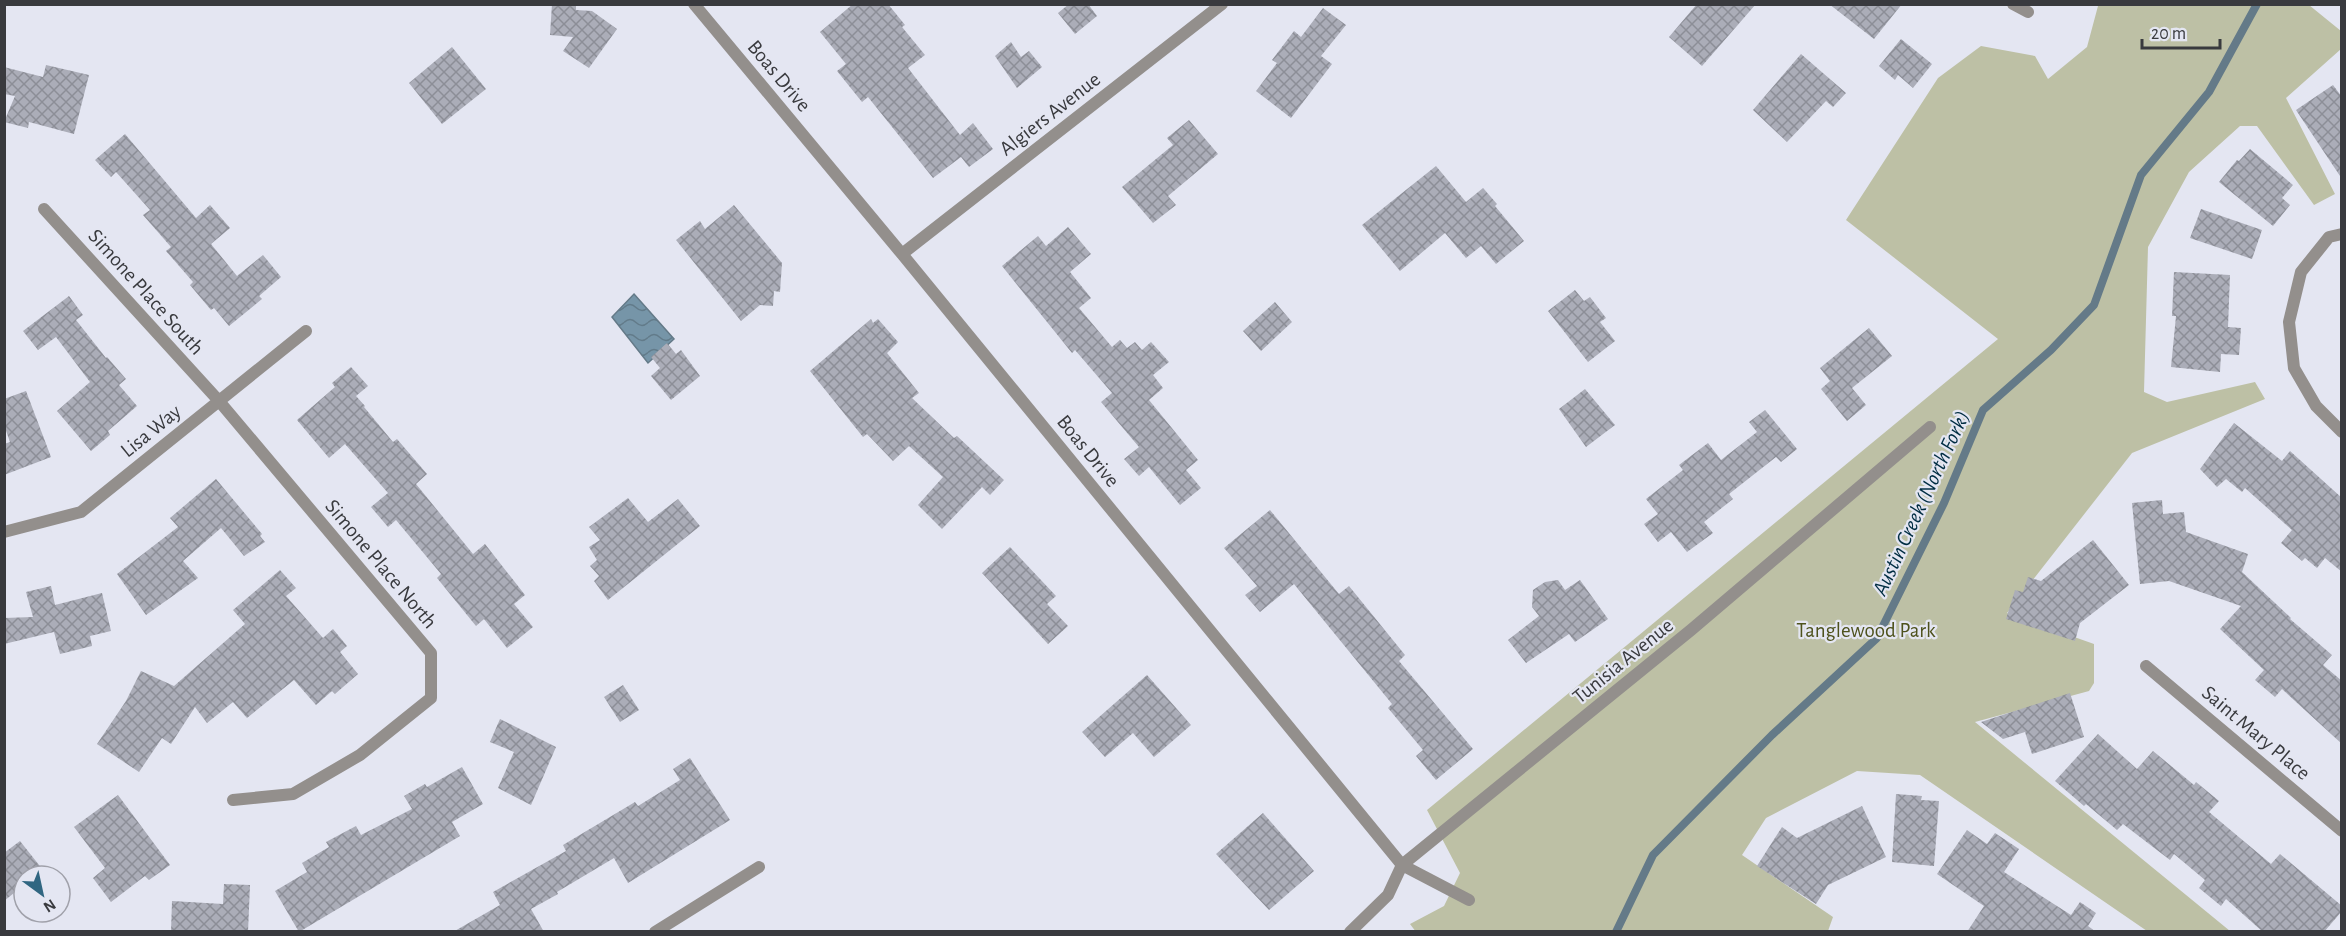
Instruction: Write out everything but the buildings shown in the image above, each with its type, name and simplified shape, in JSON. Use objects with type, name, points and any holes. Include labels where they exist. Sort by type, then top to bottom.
[{"type":"street","name":"Boas Drive","points":[[694,4],[902,254],[1402,865],[1469,900]]},
{"type":"street","name":"Algiers Avenue","points":[[902,254],[1222,4]]},
{"type":"street","points":[[2013,4],[2028,12]]},
{"type":"street","name":"Simone Place South","points":[[44,208],[219,401]]},
{"type":"street","points":[[2342,234],[2329,237],[2301,272],[2289,322],[2294,368],[2316,406],[2342,432]]},
{"type":"street","name":"Lisa Way","points":[[4,532],[81,512],[306,331]]},
{"type":"street","name":"Simone Place North","points":[[219,401],[431,653],[431,698],[360,755],[293,794],[234,800]]},
{"type":"street","name":"Tunisia Avenue","points":[[1350,932],[1388,895],[1402,865],[1691,630],[1930,427]]},
{"type":"street","name":"Saint Mary Place","points":[[2146,666],[2342,831]]},
{"type":"street","points":[[658,931],[759,867]]},
{"type":"green space","name":"Tanglewood Park","points":[[2309,5],[2341,31],[2341,49],[2286,98],[2335,194],[2314,205],[2257,126],[2240,126],[2189,172],[2148,247],[2144,392],[2167,402],[2255,382],[2265,399],[2132,453],[2007,613],[2094,644],[2094,683],[2089,691],[1975,722],[2230,931],[2147,931],[1920,775],[1857,771],[1766,818],[1742,855],[1833,917],[1828,931],[1416,932],[1410,924],[1444,906],[1460,873],[1427,810],[1998,339],[1846,220],[1938,78],[1981,46],[2035,56],[2048,79],[2087,47],[2098,6]]},
{"type":"water","points":[[634,294],[674,339],[648,363],[612,317]]},
{"type":"waterway","name":"Austin Creek (North Fork)","points":[[1616,932],[1653,855],[1772,735],[1877,638],[1944,503],[1983,410],[2051,350],[2094,305],[2141,175],[2209,92],[2257,4]]}]
